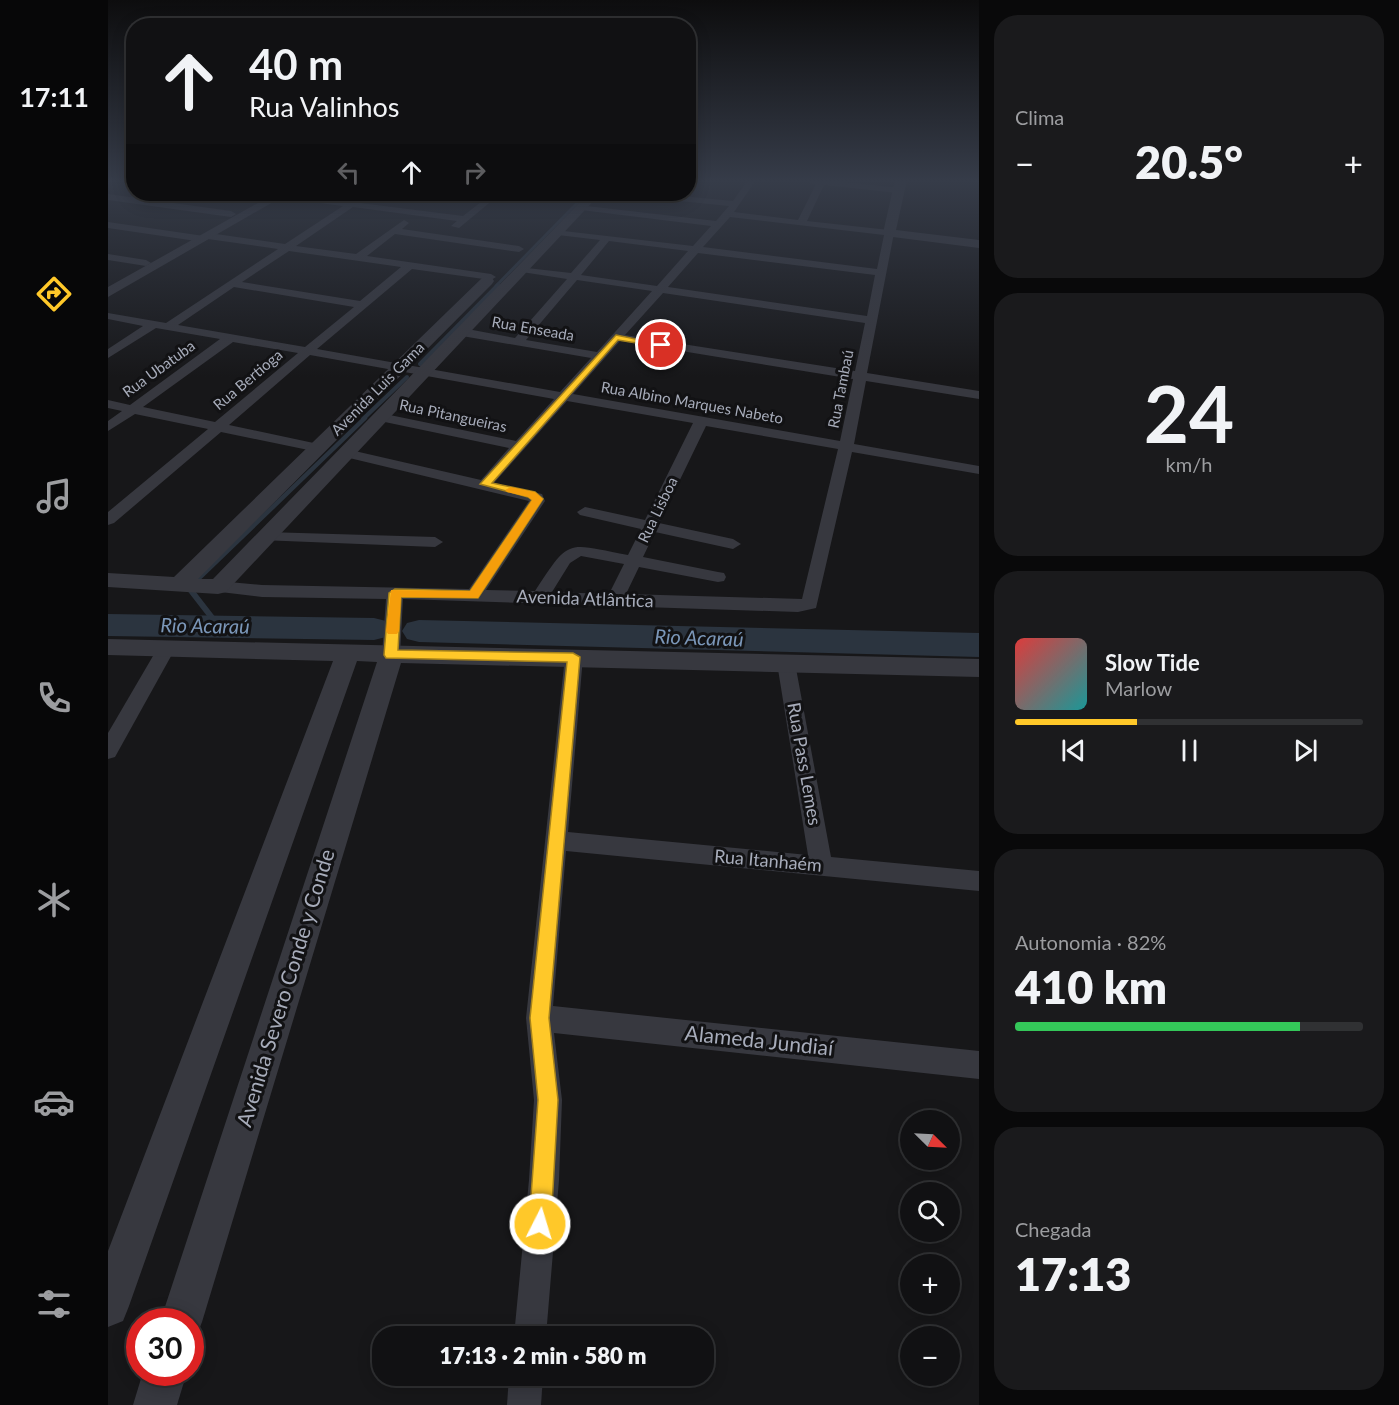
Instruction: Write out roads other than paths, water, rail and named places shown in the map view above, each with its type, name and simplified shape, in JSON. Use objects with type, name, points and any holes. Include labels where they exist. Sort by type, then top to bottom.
[{"type":"street","points":[[108,284],[184,246]]},
{"type":"street","points":[[108,293],[188,246]]},
{"type":"street","points":[[273,246],[491,277]]},
{"type":"street","points":[[358,258],[374,246]]},
{"type":"street","points":[[495,246],[519,249]]},
{"type":"street","name":"Avenida Luis Gama","points":[[180,584],[523,246]]},
{"type":"street","name":"Avenida Luis Gama","points":[[218,587],[544,246]]},
{"type":"street","points":[[518,342],[600,246]]},
{"type":"street","points":[[668,246],[882,273]]},
{"type":"street","points":[[485,484],[698,246]]},
{"type":"street","name":"Rua Tambaú","points":[[810,604],[846,446],[887,246]]},
{"type":"street","points":[[167,327],[287,247]]},
{"type":"street","points":[[108,257],[146,263]]},
{"type":"street","name":"Rua Bertioga","points":[[108,520],[410,265]]},
{"type":"street","points":[[522,268],[871,320]]},
{"type":"street","points":[[233,284],[363,305]]},
{"type":"street","name":"Rua Albino Marques Nabeto","points":[[108,316],[979,470]]},
{"type":"street","points":[[108,354],[154,324]]},
{"type":"street","name":"Rua Enseada","points":[[462,332],[600,356]]},
{"type":"street","points":[[616,337],[979,395]]},
{"type":"street","name":"Rua Ubatuba","points":[[108,427],[230,338]]},
{"type":"street","points":[[108,404],[318,448]]},
{"type":"street","name":"Rua Pitangueiras","points":[[380,417],[519,446]]},
{"type":"street","points":[[108,427],[189,420]]},
{"type":"street","name":"Rua Lisboa","points":[[615,600],[701,421]]},
{"type":"street","points":[[346,453],[537,497],[537,501],[474,595]]},
{"type":"street","points":[[585,512],[733,544]]},
{"type":"street","points":[[266,537],[435,542]]},
{"type":"street","points":[[540,597],[564,559],[574,551],[634,559],[718,577]]},
{"type":"street","name":"Avenida Atlântica","points":[[108,580],[395,599],[474,595],[798,606],[810,604]]},
{"type":"street","points":[[391,649],[395,599]]},
{"type":"street","points":[[108,647],[348,653],[391,649],[573,657],[979,668]]},
{"type":"street","points":[[108,751],[166,649]]},
{"type":"street","name":"Avenida Severo Conde y Conde","points":[[185,1308],[391,649]]},
{"type":"street","points":[[108,1306],[348,653]]},
{"type":"street","points":[[531,1326],[544,1180],[548,1100],[539,1018],[573,657]]},
{"type":"street","name":"Rua Pass Lemes","points":[[786,663],[821,866]]},
{"type":"street","name":"Rua Itanhaém","points":[[557,841],[979,881]]},
{"type":"street","name":"Alameda Jundiaí","points":[[539,1018],[979,1065]]},
{"type":"street","points":[[155,1405],[161,1386]]},
{"type":"street","points":[[524,1405],[525,1386]]},
{"type":"waterway","points":[[496,286],[536,246]]},
{"type":"waterway","points":[[420,364],[498,285]]},
{"type":"waterway","points":[[363,419],[407,377]]},
{"type":"waterway","points":[[190,587],[365,418]]},
{"type":"waterway","points":[[190,587],[220,628]]},
{"type":"waterway","name":"Rio Acaraú","points":[[108,625],[374,629]]},
{"type":"waterway","name":"Rio Acaraú","points":[[419,631],[979,645]]}]
